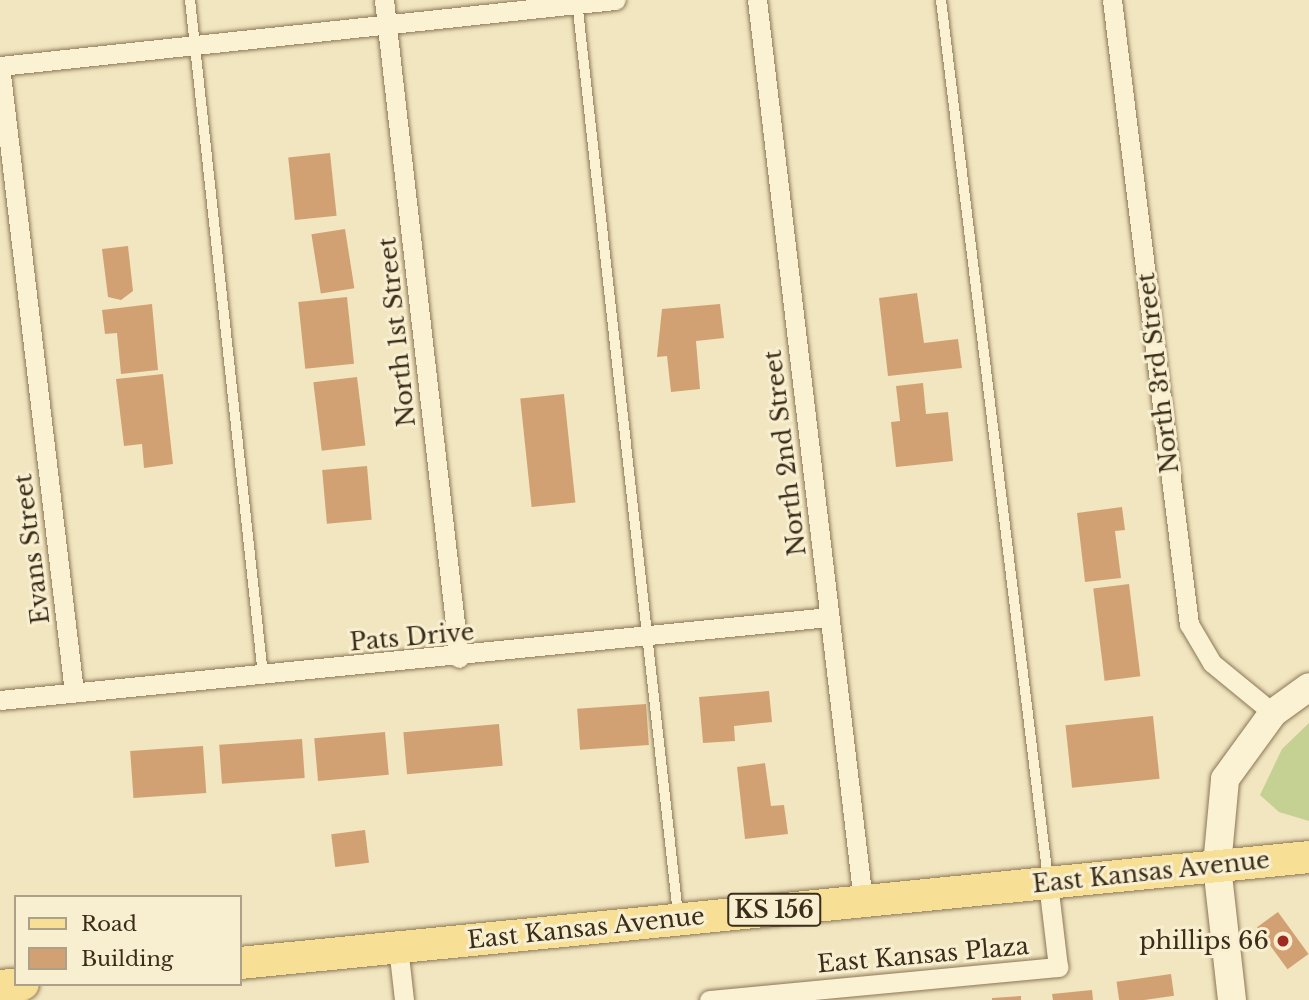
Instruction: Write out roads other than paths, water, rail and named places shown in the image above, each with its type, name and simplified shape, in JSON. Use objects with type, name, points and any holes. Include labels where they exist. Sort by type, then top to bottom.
[{"type":"main road","points":[[1232,1000],[1217,866],[1225,779],[1273,712],[1309,687]]},
{"type":"main road","name":"East Kansas Avenue","points":[[242,963],[1309,856]]},
{"type":"street","name":"North 1st Street","points":[[384,0],[459,658]]},
{"type":"street","points":[[0,66],[615,0]]},
{"type":"street","name":"North 2nd Street","points":[[757,0],[863,901]]},
{"type":"street","name":"North 3rd Street","points":[[1112,0],[1189,624],[1212,663],[1273,712]]},
{"type":"street","name":"Evans Street","points":[[0,66],[74,692]]},
{"type":"street","name":"Pats Drive","points":[[0,700],[459,658],[829,617]]},
{"type":"street","name":"East Kansas Plaza","points":[[709,1000],[1058,967],[1048,883]]},
{"type":"street","points":[[398,947],[404,1000]]},
{"type":"lane","points":[[190,0],[263,675]]},
{"type":"lane","points":[[941,0],[1048,883]]},
{"type":"lane","points":[[577,2],[651,636],[678,919]]},
{"type":"place","name":"phillips 66","points":[[1283,941]]}]
